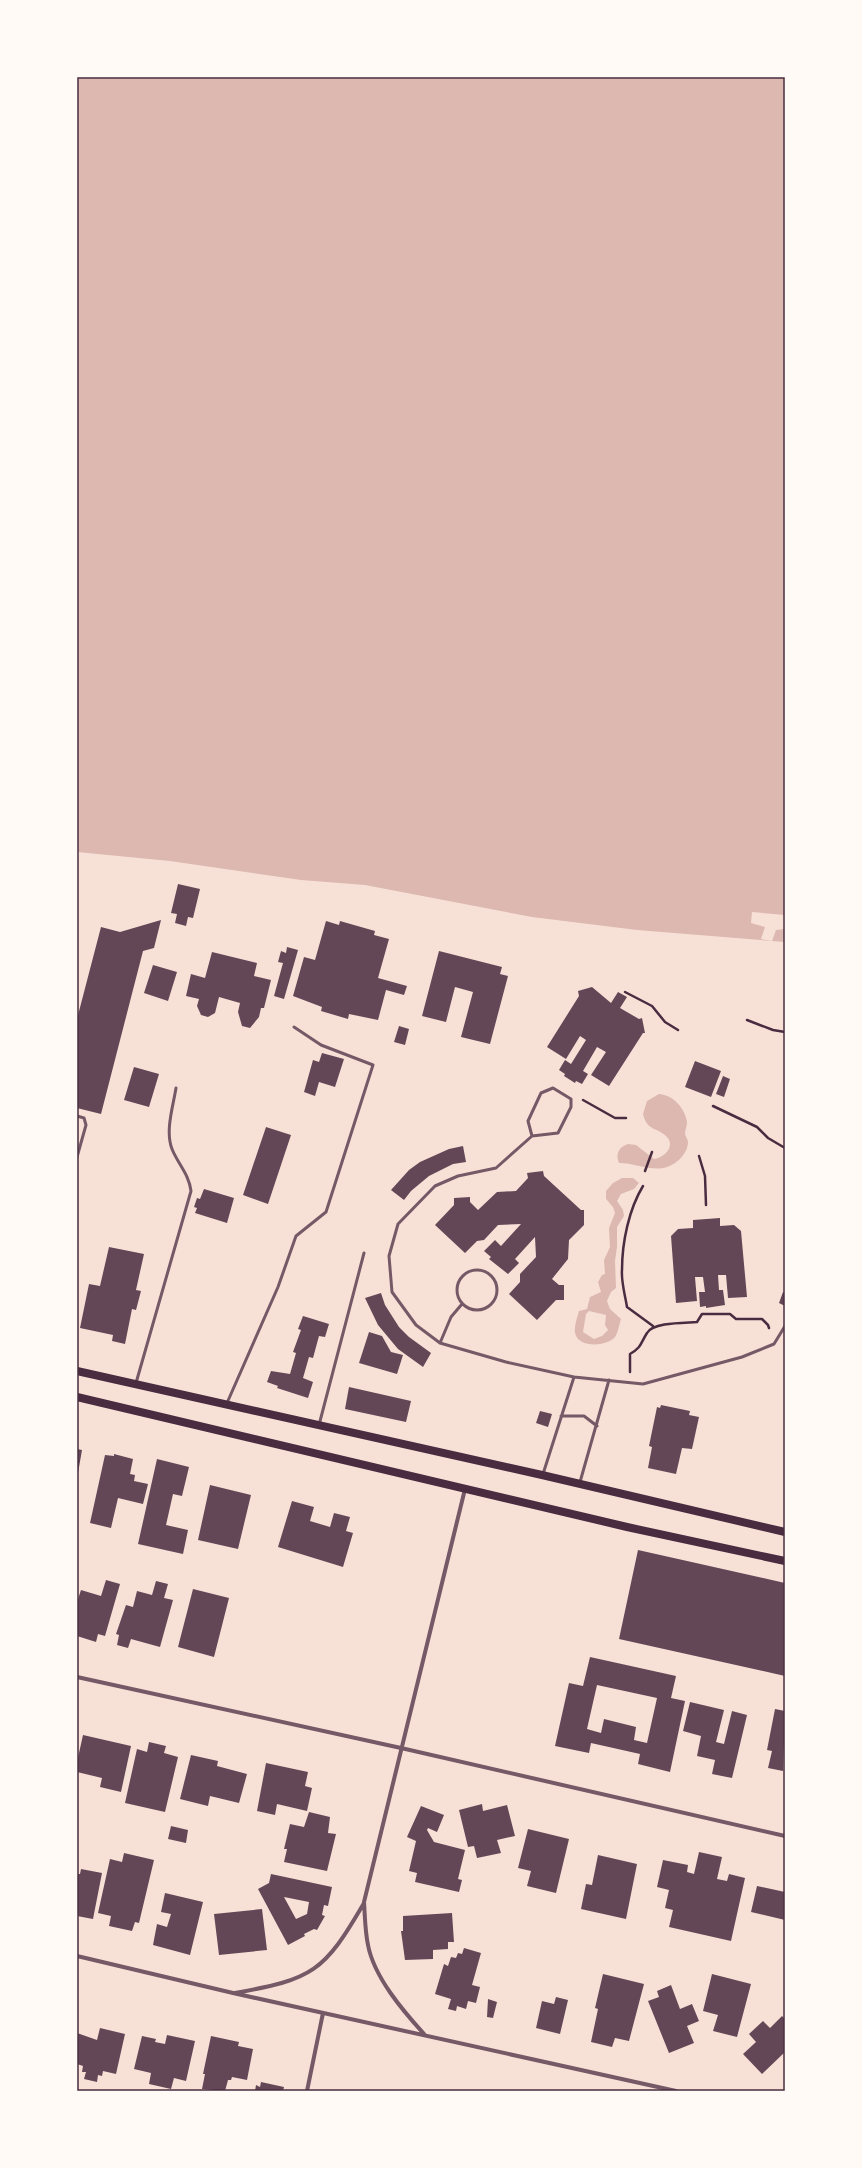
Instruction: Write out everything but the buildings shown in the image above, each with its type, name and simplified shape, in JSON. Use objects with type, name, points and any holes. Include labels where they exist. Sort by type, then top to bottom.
[{"type":"main road","points":[[77,1372],[542,1475],[785,1532]]},
{"type":"main road","points":[[77,1397],[465,1489],[785,1561]]},
{"type":"street","points":[[233,1993],[273,1986],[297,1979],[316,1969],[344,1938],[364,1902],[465,1489]]},
{"type":"street","points":[[77,1677],[402,1748],[785,1836]]},
{"type":"street","points":[[364,1902],[368,1947],[374,1964],[402,2009],[426,2035]]},
{"type":"street","points":[[77,1956],[233,1993],[676,2091]]},
{"type":"street","points":[[307,2091],[323,2013]]},
{"type":"lane","points":[[226,1405],[278,1287],[296,1236],[326,1212],[372,1066],[321,1045],[294,1027]]},
{"type":"lane","points":[[135,1385],[191,1191],[190,1180],[172,1150],[169,1136],[176,1088]]},
{"type":"lane","points":[[532,1136],[528,1121],[541,1093],[553,1088],[571,1099],[571,1107],[558,1134],[532,1136],[496,1168],[458,1176],[435,1186],[398,1224],[389,1256],[392,1292],[416,1326],[440,1343],[506,1362],[574,1377],[643,1384],[727,1361],[774,1344],[785,1326]]},
{"type":"lane","points":[[77,1116],[84,1118],[86,1126],[77,1156]]},
{"type":"lane","points":[[319,1426],[364,1253]]},
{"type":"lane","points":[[479,1269],[492,1276],[498,1290],[496,1298],[491,1304],[485,1308],[477,1310],[469,1309],[462,1304],[458,1297],[456,1288],[458,1280],[464,1273],[479,1269]]},
{"type":"lane","points":[[440,1343],[451,1317],[462,1304]]},
{"type":"lane","points":[[542,1475],[574,1377]]},
{"type":"lane","points":[[580,1484],[598,1426],[609,1380]]},
{"type":"lane","points":[[561,1416],[584,1416],[598,1426]]},
{"type":"path","points":[[625,992],[652,1006],[666,1022],[678,1030]]},
{"type":"path","points":[[748,1020],[773,1030],[785,1032]]},
{"type":"path","points":[[571,1099],[580,1098],[615,1118],[626,1118]]},
{"type":"path","points":[[713,1106],[757,1128],[768,1138],[785,1148]]},
{"type":"path","points":[[645,1171],[652,1152]]},
{"type":"path","points":[[699,1156],[705,1176],[706,1205]]},
{"type":"path","points":[[643,1186],[636,1196],[626,1233],[622,1270],[627,1307],[653,1326]]},
{"type":"path","points":[[630,1382],[630,1354],[640,1348],[647,1332],[653,1326],[697,1322],[702,1314],[730,1314],[736,1319],[762,1319],[768,1325],[774,1344]]},
{"type":"shaded area","points":[[77,77],[785,77],[785,942],[637,930],[532,917],[365,885],[301,880],[170,861],[77,852]]},
{"type":"shaded area","points":[[659,1094],[669,1097],[678,1103],[684,1112],[687,1122],[685,1134],[688,1146],[684,1154],[671,1166],[661,1168],[649,1168],[619,1163],[617,1157],[619,1151],[622,1147],[628,1144],[636,1145],[654,1159],[661,1157],[669,1148],[670,1145],[667,1137],[650,1127],[647,1124],[643,1114],[647,1101]]},
{"type":"shaded area","points":[[622,1178],[633,1178],[639,1183],[634,1189],[621,1194],[617,1201],[623,1210],[624,1216],[617,1227],[615,1261],[616,1288],[611,1292],[607,1301],[610,1309],[621,1319],[618,1331],[615,1337],[611,1340],[605,1343],[593,1344],[581,1341],[577,1338],[575,1333],[575,1325],[579,1311],[587,1309],[590,1297],[601,1292],[598,1282],[602,1275],[605,1274],[604,1260],[610,1247],[609,1228],[615,1213],[613,1207],[606,1199],[606,1191],[613,1183]],"holes":[[[589,1311],[606,1315],[605,1325],[608,1330],[602,1336],[594,1339],[583,1332],[586,1314]]]},
{"type":"pier","points":[[752,912],[785,915],[785,929],[776,930],[772,941],[761,939],[765,927],[751,923]]}]
